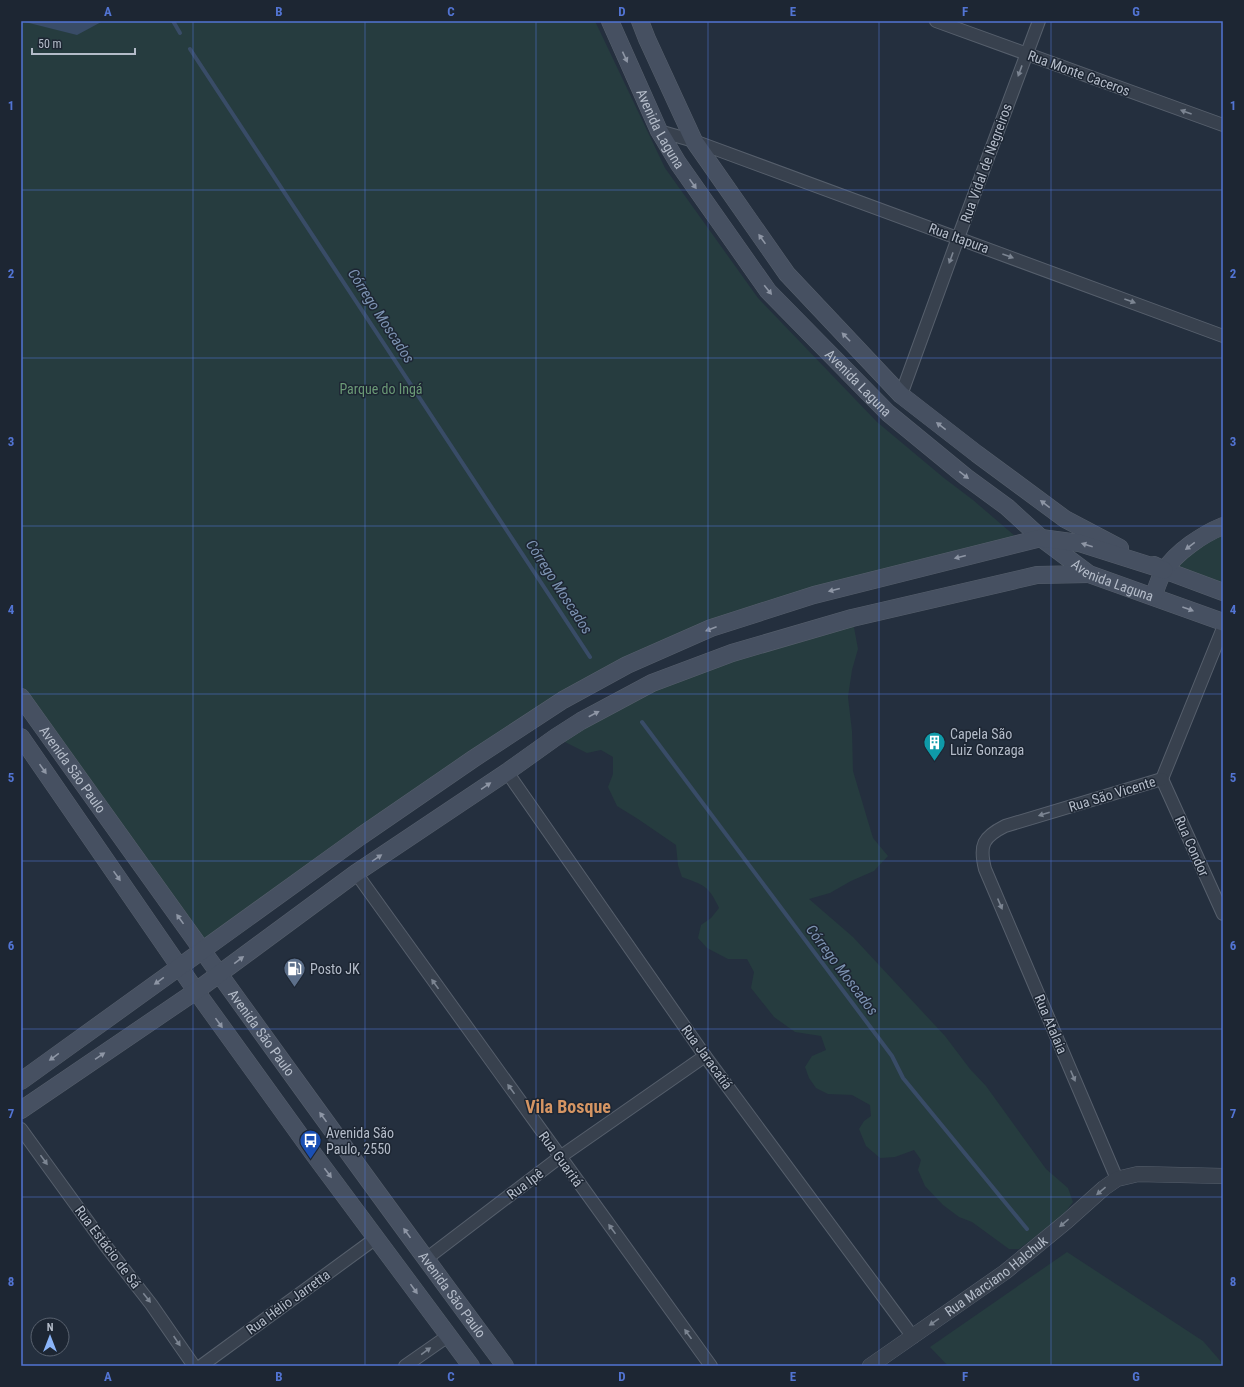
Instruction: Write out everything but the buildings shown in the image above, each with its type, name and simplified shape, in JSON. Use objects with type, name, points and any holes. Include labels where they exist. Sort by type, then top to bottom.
[{"type":"main road","name":"Avenida Laguna","points":[[610,21],[659,131],[678,163],[768,291],[888,413],[966,477],[1007,507],[1041,538],[1089,574],[1223,622]]},
{"type":"main road","name":"Avenida Laguna","points":[[640,21],[694,141],[787,274],[901,395],[977,454],[1065,519],[1164,570],[1223,592]]},
{"type":"main road","points":[[1153,596],[1164,570],[1179,554],[1208,532],[1223,526]]},
{"type":"main road","points":[[21,1081],[361,836],[473,759],[563,700],[627,665],[711,628],[814,595],[1041,538],[1079,543],[1164,570]]},
{"type":"main road","points":[[21,1110],[219,975],[356,873],[581,721],[652,683],[732,653],[852,618],[1037,575],[1089,574]]},
{"type":"main road","name":"Avenida São Paulo","points":[[21,697],[219,975],[505,1366]]},
{"type":"main road","name":"Avenida São Paulo","points":[[21,737],[196,991],[315,1156],[471,1366]]},
{"type":"street","name":"Rua Monte Caceros","points":[[936,21],[1026,55],[1223,125]]},
{"type":"street","name":"Rua Vidal de Negreiros","points":[[901,395],[1039,21]]},
{"type":"street","name":"Rua Itapura","points":[[659,131],[694,141],[1223,336]]},
{"type":"street","name":"Rua São Vicente","points":[[985,869],[982,848],[985,840],[992,832],[1005,826],[1162,779],[1223,628]]},
{"type":"street","name":"Rua Jaracatiá","points":[[507,772],[705,1056],[913,1337]]},
{"type":"street","name":"Rua Condor","points":[[1162,779],[1223,914]]},
{"type":"street","name":"Rua Atalaia","points":[[985,869],[1117,1178]]},
{"type":"street","name":"Rua Guaritá","points":[[356,873],[711,1366]]},
{"type":"street","name":"Rua Ipê","points":[[426,1259],[560,1157],[705,1056]]},
{"type":"street","name":"Rua Estácio de Sá","points":[[21,1129],[151,1304],[194,1366]]},
{"type":"street","points":[[1117,1178],[1138,1174],[1223,1176]]},
{"type":"street","name":"Rua Marciano Halchuk","points":[[870,1366],[1015,1264],[1117,1178]]},
{"type":"street","name":"Rua Hélio Jarretta","points":[[200,1366],[376,1238]]},
{"type":"street","points":[[405,1366],[448,1336]]},
{"type":"green space","name":"Parque do Ingá","points":[[21,21],[595,21],[665,168],[758,298],[877,422],[1015,536],[627,663],[203,945],[21,689]]},
{"type":"green space","points":[[1223,526],[1223,592],[1164,570]]},
{"type":"green space","points":[[853,622],[858,649],[852,670],[848,697],[852,731],[853,771],[873,838],[888,856],[874,871],[851,881],[830,893],[809,899],[853,937],[945,1036],[970,1069],[986,1086],[1046,1169],[1068,1188],[1073,1202],[1063,1215],[1019,1249],[1009,1249],[972,1222],[959,1217],[943,1205],[925,1186],[918,1170],[921,1160],[914,1150],[895,1157],[880,1158],[866,1146],[859,1129],[864,1121],[871,1116],[870,1105],[852,1095],[828,1094],[816,1088],[809,1078],[805,1067],[812,1056],[826,1050],[821,1036],[795,1032],[774,1017],[751,988],[754,972],[747,959],[728,959],[707,948],[698,938],[701,925],[711,918],[719,908],[712,895],[705,887],[682,877],[678,865],[676,845],[617,806],[608,787],[613,774],[613,757],[601,750],[587,753],[557,738],[654,685]]},
{"type":"green space","points":[[1067,1252],[1203,1341],[1223,1364],[1223,1366],[948,1366],[930,1347]]},
{"type":"water","points":[[21,21],[103,21],[77,35]]},
{"type":"waterway","name":"Córrego Moscados","points":[[173,21],[180,33]]},
{"type":"waterway","name":"Córrego Moscados","points":[[190,49],[590,657]]},
{"type":"waterway","name":"Córrego Moscados","points":[[642,722],[892,1056],[903,1078],[1027,1229]]},
{"type":"place","name":"Capela São Luiz Gonzaga","points":[[934,762]]},
{"type":"place","name":"Posto JK","points":[[294,988]]},
{"type":"place","name":"Avenida São Paulo, 2550","points":[[311,1160]]},
{"type":"district","name":"Vila Bosque","points":[[568,1107]]}]
